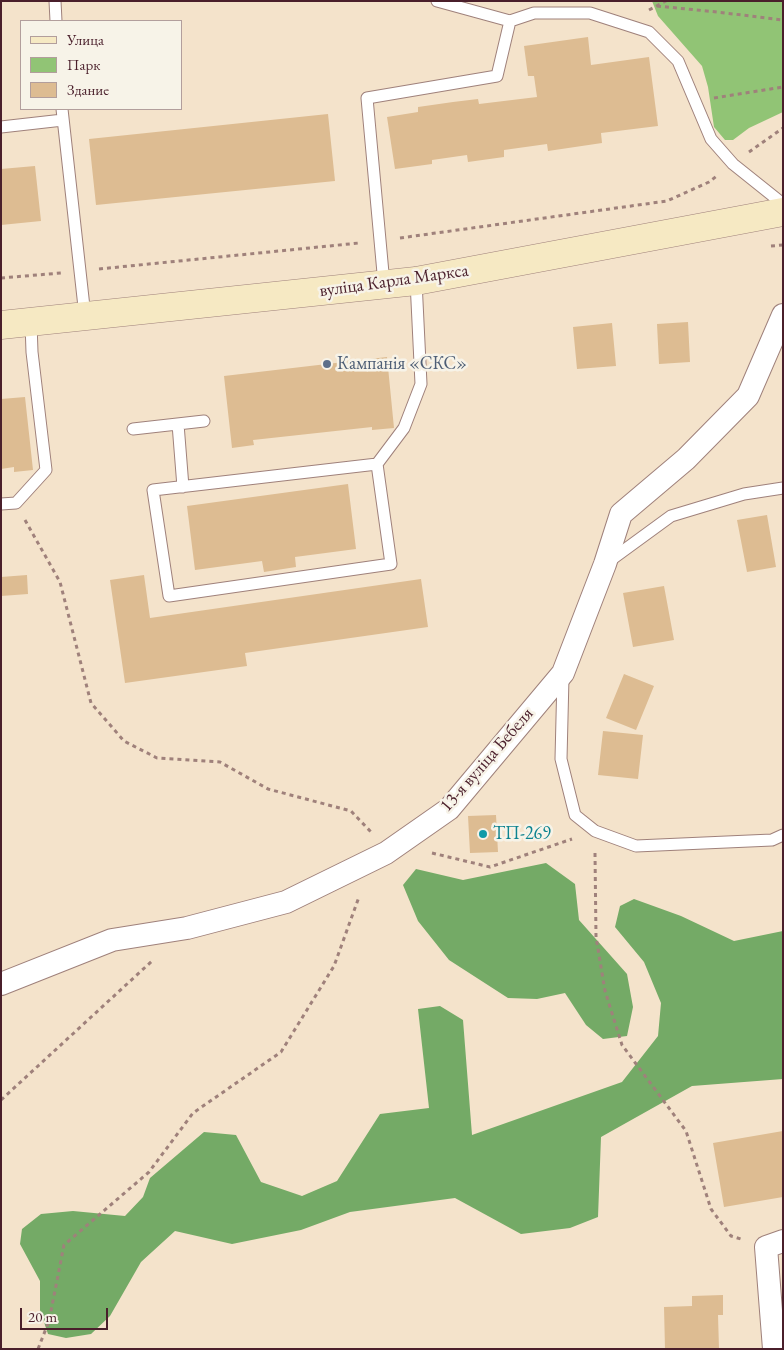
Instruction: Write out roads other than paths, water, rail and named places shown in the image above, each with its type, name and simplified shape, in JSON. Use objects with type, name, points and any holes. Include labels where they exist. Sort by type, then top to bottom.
[{"type":"main road","name":"вуліца Карла Маркса","points":[[1,325],[416,281],[783,212]]},
{"type":"street","name":"13-я вуліца Бебеля","points":[[1,984],[112,940],[187,928],[286,902],[385,853],[449,808],[564,673],[605,564],[621,514],[686,459],[748,396],[783,314]]},
{"type":"street","points":[[774,1244],[774,1349]]},
{"type":"lane","points":[[55,1],[56,20]]},
{"type":"lane","points":[[438,1],[510,21],[534,13],[590,13],[649,32],[678,62],[711,139],[733,164],[783,204]]},
{"type":"lane","points":[[384,285],[367,98],[497,76],[510,21]]},
{"type":"lane","points":[[1,127],[63,115],[85,316]]},
{"type":"lane","points":[[377,464],[153,490],[169,596],[391,564],[377,464],[404,428],[420,384],[416,281]]},
{"type":"lane","points":[[1,504],[16,503],[46,470],[32,352],[31,323]]},
{"type":"lane","points":[[133,429],[204,421]]},
{"type":"lane","points":[[178,424],[183,486]]},
{"type":"lane","points":[[605,564],[671,516],[744,494],[783,488]]},
{"type":"lane","points":[[564,673],[561,759],[574,815],[595,831],[636,846],[772,840],[783,834]]},
{"type":"place","name":"Кампанія «СКС»","points":[[327,364]]},
{"type":"place","name":"ТП-269","points":[[483,834]]}]
